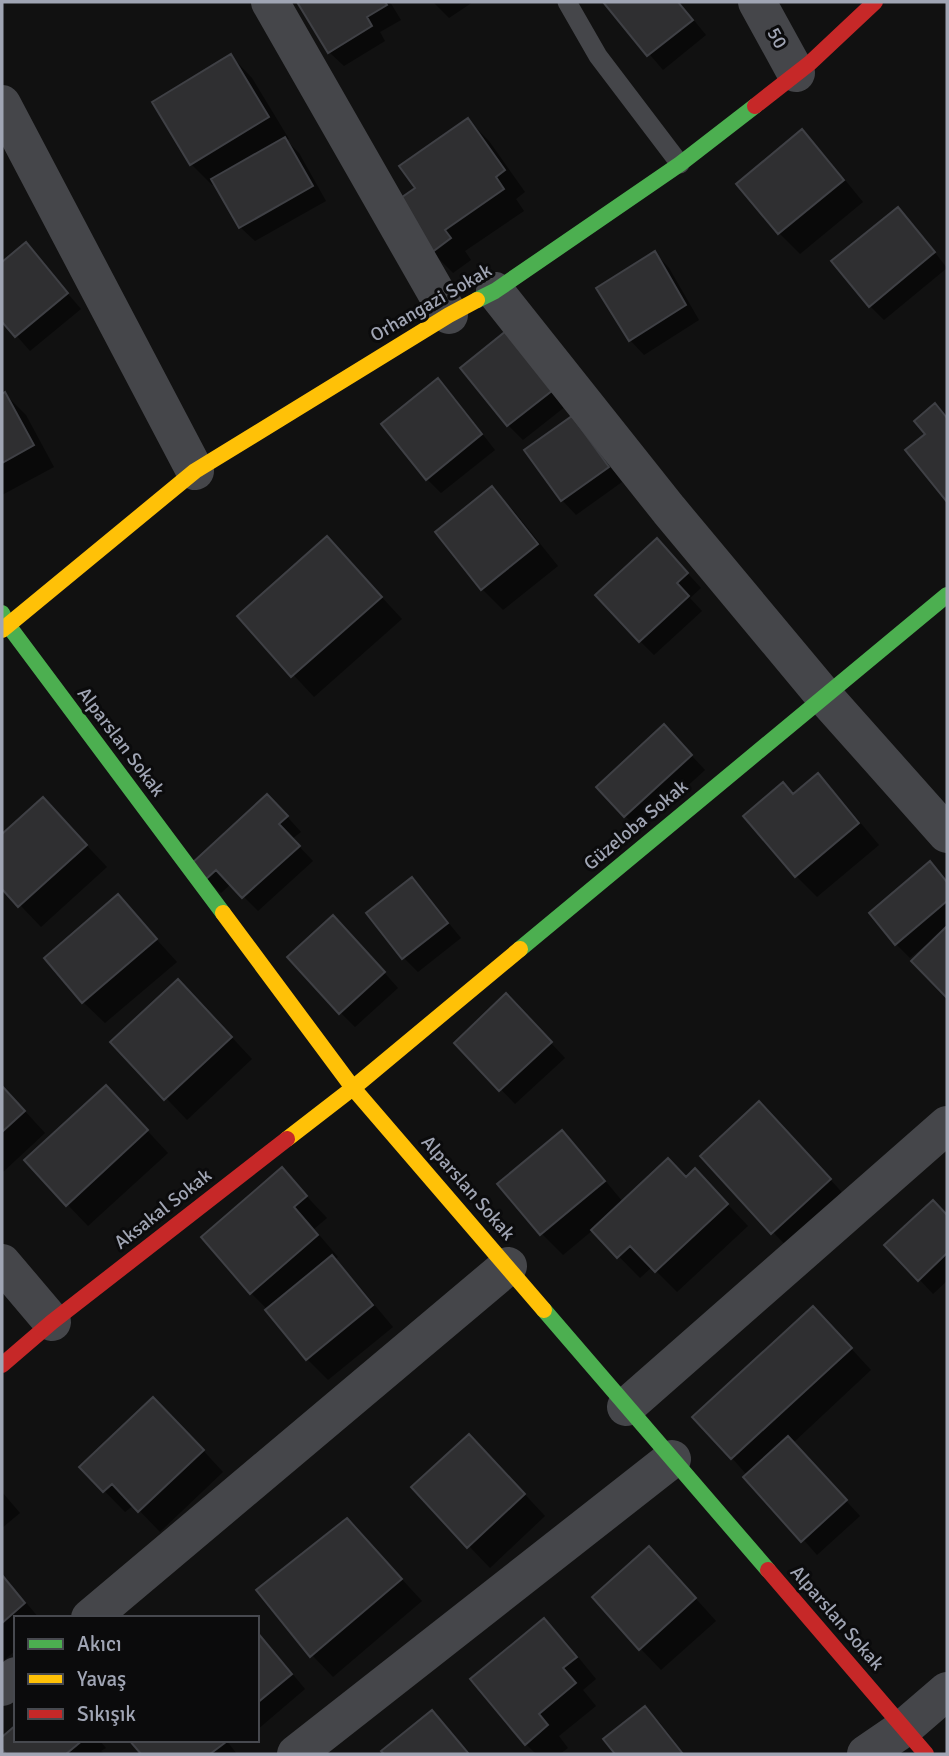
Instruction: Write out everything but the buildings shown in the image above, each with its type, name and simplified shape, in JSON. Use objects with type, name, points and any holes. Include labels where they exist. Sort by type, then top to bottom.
[{"type":"street","points":[[270,2],[449,315]]},
{"type":"street","name":"50","points":[[757,2],[796,73]]},
{"type":"street","name":"Orhangazi Sokak","points":[[4,623],[195,471],[449,315],[495,291],[680,164],[796,73],[875,2]]},
{"type":"street","points":[[2,104],[195,471]]},
{"type":"street","points":[[495,291],[669,509],[824,696],[947,834]]},
{"type":"street","name":"Güzeloba Sokak","points":[[353,1088],[947,595]]},
{"type":"street","name":"Alparslan Sokak","points":[[4,623],[353,1088],[915,1741]]},
{"type":"street","name":"Aksakal Sokak","points":[[2,1365],[52,1322],[353,1088]]},
{"type":"street","points":[[626,1407],[947,1125]]},
{"type":"street","points":[[2,1263],[52,1322]]},
{"type":"street","points":[[92,1616],[508,1266]]},
{"type":"street","points":[[296,1754],[672,1459]]},
{"type":"street","points":[[866,1754],[915,1741],[947,1692]]},
{"type":"lane","points":[[567,2],[598,57],[680,164]]},
{"type":"traffic: fast","points":[[477,300],[495,291],[680,164],[755,106]]},
{"type":"traffic: fast","points":[[520,949],[947,595]]},
{"type":"traffic: fast","points":[[2,613],[8,625],[223,913]]},
{"type":"traffic: fast","points":[[544,1310],[768,1570]]},
{"type":"traffic: slow","points":[[2,630],[195,471],[477,300]]},
{"type":"traffic: slow","points":[[223,913],[353,1088],[544,1310]]},
{"type":"traffic: slow","points":[[287,1139],[353,1088],[520,949]]},
{"type":"traffic: jam","points":[[755,106],[810,63],[875,2]]},
{"type":"traffic: jam","points":[[2,1365],[52,1322],[287,1139]]},
{"type":"traffic: jam","points":[[768,1570],[926,1754]]}]
